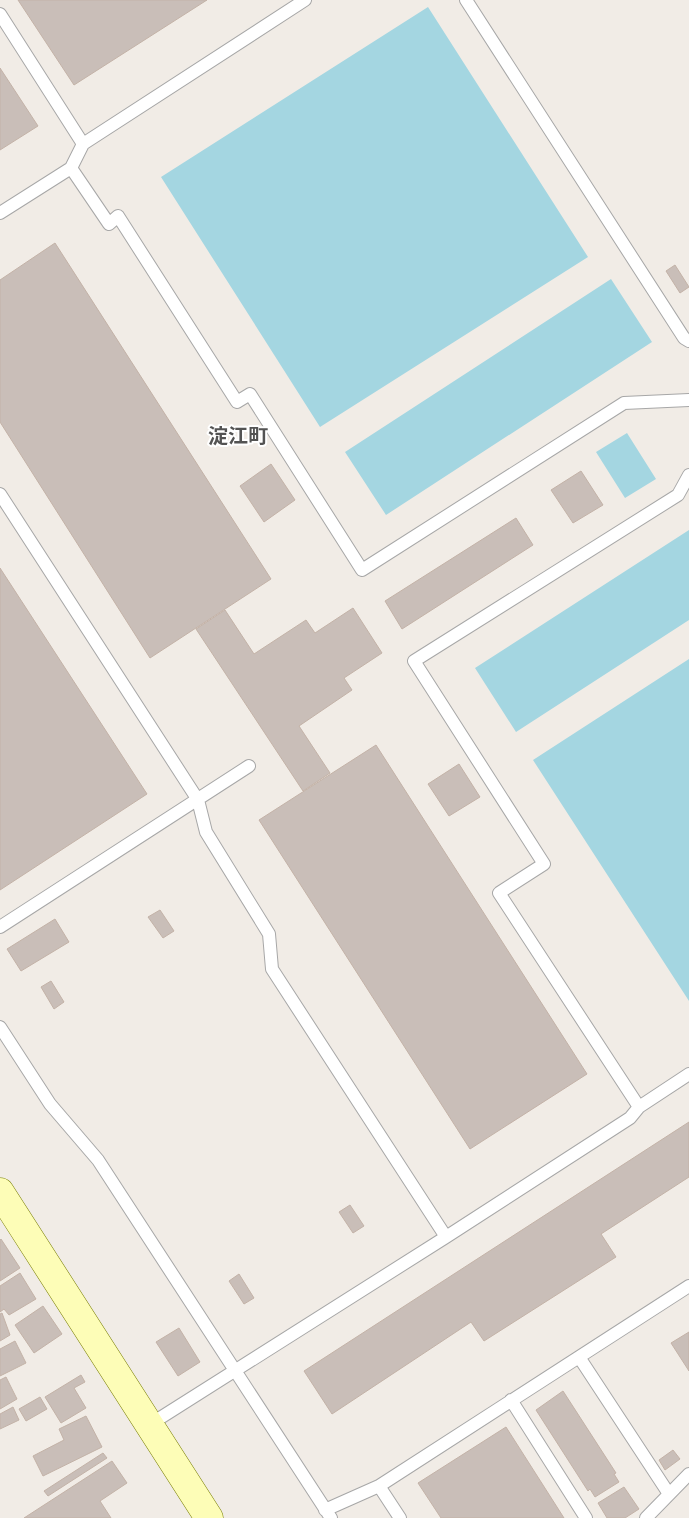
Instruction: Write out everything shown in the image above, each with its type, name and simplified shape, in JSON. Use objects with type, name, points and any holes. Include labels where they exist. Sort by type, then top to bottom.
[{"type":"street","points":[[0,1192],[209,1518]]},
{"type":"lane","points":[[0,213],[71,168],[83,144],[305,0]]},
{"type":"lane","points":[[466,0],[684,338],[689,341]]},
{"type":"lane","points":[[0,14],[83,144]]},
{"type":"lane","points":[[71,168],[109,224],[118,216],[237,402],[250,394],[362,570],[624,403],[689,400]]},
{"type":"lane","points":[[639,1107],[499,894],[544,864],[414,661],[678,496],[689,475]]},
{"type":"lane","points":[[0,494],[198,800],[206,832],[269,934],[272,969],[446,1237]]},
{"type":"lane","points":[[0,927],[249,766]]},
{"type":"lane","points":[[0,1027],[50,1104],[98,1160],[328,1514],[380,1486],[689,1286]]},
{"type":"lane","points":[[150,1425],[630,1118],[639,1107],[689,1074]]},
{"type":"lane","points":[[579,1357],[669,1494]]},
{"type":"lane","points":[[511,1400],[586,1518]]},
{"type":"lane","points":[[646,1518],[689,1474]]},
{"type":"lane","points":[[380,1486],[400,1518]]},
{"type":"water","points":[[428,7],[588,257],[320,427],[161,177]]},
{"type":"water","points":[[611,279],[652,342],[386,515],[345,452]]},
{"type":"water","points":[[627,433],[656,479],[625,498],[596,452]]},
{"type":"water","points":[[689,530],[689,620],[516,732],[475,668]]},
{"type":"water","points":[[689,659],[689,1001],[533,760]]},
{"type":"building","points":[[18,0],[207,0],[74,85]]},
{"type":"building","points":[[0,68],[38,126],[0,150]]},
{"type":"building","points":[[55,243],[271,579],[150,658],[0,422],[0,280]]},
{"type":"building","points":[[675,265],[689,287],[680,293],[666,271]]},
{"type":"building","points":[[271,464],[295,500],[264,522],[240,486]]},
{"type":"building","points":[[581,471],[603,505],[573,523],[551,490]]},
{"type":"building","points":[[516,518],[533,545],[402,629],[385,601]]},
{"type":"building","points":[[0,568],[147,794],[0,890]]},
{"type":"building","points":[[353,608],[382,653],[344,678],[352,690],[299,726],[330,773],[303,791],[196,629],[225,610],[254,654],[306,620],[315,633]]},
{"type":"building","points":[[376,745],[587,1074],[470,1149],[259,820]]},
{"type":"building","points":[[459,764],[480,797],[449,816],[428,784]]},
{"type":"building","points":[[160,910],[174,931],[163,938],[148,917]]},
{"type":"building","points":[[55,919],[69,942],[21,971],[7,949]]},
{"type":"building","points":[[51,981],[64,1002],[54,1009],[41,987]]},
{"type":"building","points":[[689,1122],[689,1177],[601,1234],[616,1257],[484,1341],[471,1322],[332,1414],[304,1371]]},
{"type":"building","points":[[350,1205],[364,1226],[353,1233],[339,1212]]},
{"type":"building","points":[[0,1240],[20,1268],[0,1281]]},
{"type":"building","points":[[20,1273],[36,1299],[9,1315],[4,1309],[0,1312],[0,1286]]},
{"type":"building","points":[[239,1274],[254,1298],[244,1304],[229,1281]]},
{"type":"building","points":[[43,1306],[62,1334],[34,1353],[15,1325]]},
{"type":"building","points":[[2,1313],[10,1335],[0,1341],[0,1314]]},
{"type":"building","points":[[179,1328],[200,1362],[178,1376],[156,1342]]},
{"type":"building","points":[[689,1332],[689,1371],[671,1343]]},
{"type":"building","points":[[15,1341],[26,1363],[0,1376],[0,1349]]},
{"type":"building","points":[[81,1375],[85,1382],[74,1388],[86,1408],[61,1423],[45,1397]]},
{"type":"building","points":[[6,1377],[17,1399],[0,1409],[0,1380]]},
{"type":"building","points":[[563,1391],[616,1473],[614,1474],[619,1482],[595,1497],[590,1489],[588,1491],[536,1410]]},
{"type":"building","points":[[40,1397],[47,1409],[26,1421],[19,1409]]},
{"type":"building","points":[[13,1407],[19,1420],[0,1429],[0,1414]]},
{"type":"building","points":[[86,1416],[102,1447],[43,1476],[33,1456],[64,1440],[59,1429]]},
{"type":"building","points":[[506,1427],[564,1518],[441,1518],[418,1483]]},
{"type":"building","points":[[673,1450],[680,1459],[665,1470],[659,1460]]},
{"type":"building","points":[[103,1453],[107,1458],[48,1496],[44,1491]]},
{"type":"building","points":[[112,1461],[127,1483],[100,1501],[111,1518],[24,1518]]},
{"type":"building","points":[[624,1487],[639,1509],[625,1518],[607,1518],[598,1503]]},
{"type":"district","name":"淀江町","points":[[238,435]]}]
